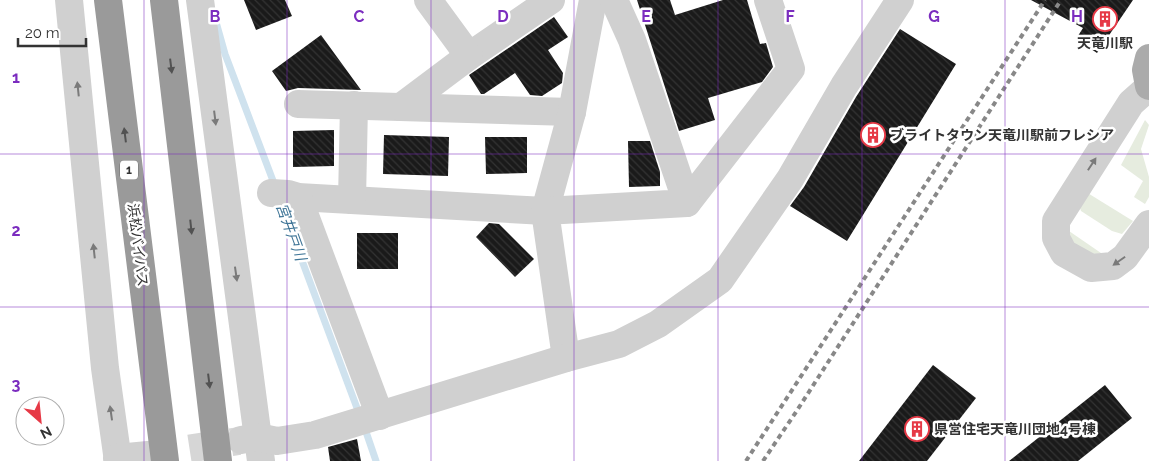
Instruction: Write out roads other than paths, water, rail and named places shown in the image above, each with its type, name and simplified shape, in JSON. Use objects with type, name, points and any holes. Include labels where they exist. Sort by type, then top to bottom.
[{"type":"highway","name":"浜松バイパス","points":[[108,0],[157,458]]},
{"type":"highway","points":[[164,0],[218,461]]},
{"type":"main road","points":[[1149,58],[1146,70],[1149,86]]},
{"type":"street","points":[[69,0],[106,368],[118,460],[157,458]]},
{"type":"street","points":[[200,0],[253,446],[315,435],[566,358],[619,344],[658,324],[720,280],[790,179],[844,86],[900,0]]},
{"type":"street","points":[[428,0],[469,56]]},
{"type":"street","points":[[401,107],[469,56],[551,0]]},
{"type":"street","points":[[566,358],[545,211],[572,112],[593,0]]},
{"type":"street","points":[[614,0],[632,40],[687,203]]},
{"type":"street","points":[[369,419],[286,195],[545,211],[687,203],[791,69],[768,0]]},
{"type":"street","points":[[1149,86],[1131,103],[1056,221],[1056,238],[1064,253],[1091,268],[1113,266],[1125,257],[1149,224]]},
{"type":"street","points":[[298,104],[572,112]]},
{"type":"street","points":[[352,200],[354,106]]},
{"type":"waterway","name":"宮井戸川","points":[[216,22],[225,54],[275,186]]},
{"type":"waterway","name":"宮井戸川","points":[[279,199],[360,416]]},
{"type":"waterway","name":"宮井戸川","points":[[364,426],[376,461]]},
{"type":"tunnel","points":[[148,455],[239,441]]},
{"type":"railway","points":[[746,461],[1045,0]]},
{"type":"railway","points":[[763,461],[1061,0]]},
{"type":"place","name":"天竜川駅","points":[[1105,19]]},
{"type":"place","name":"ブライトタウン天竜川駅前フレシア","points":[[873,135]]},
{"type":"place","name":"県営住宅天竜川団地4号棟","points":[[917,429]]}]
